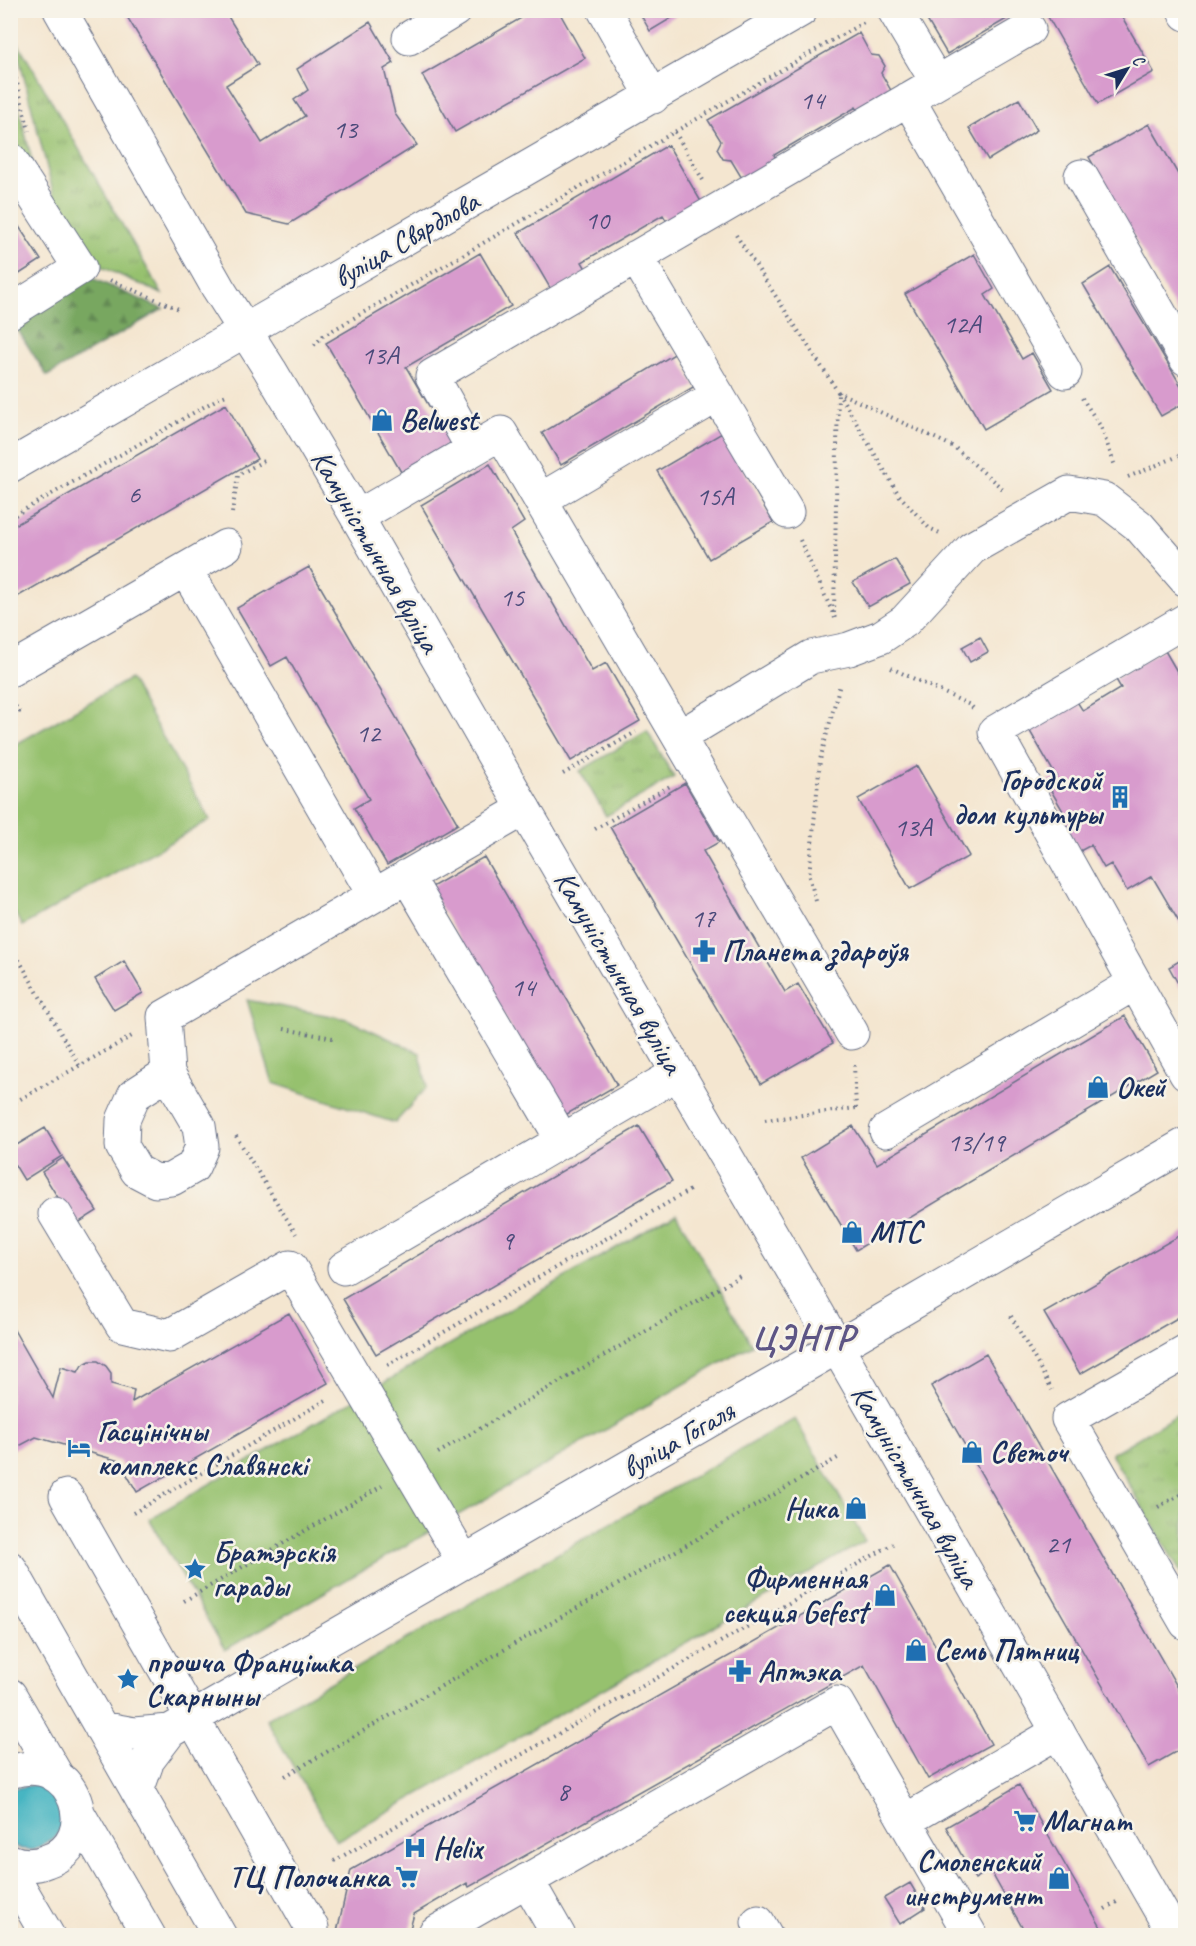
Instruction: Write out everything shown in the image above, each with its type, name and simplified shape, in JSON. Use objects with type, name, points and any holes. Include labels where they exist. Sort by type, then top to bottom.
[{"type":"street","name":"Камуністычная вуліца","points":[[60,10],[218,288],[270,370],[357,518],[1175,1935]]},
{"type":"street","points":[[409,38],[455,10]]},
{"type":"street","points":[[604,10],[653,97]]},
{"type":"street","name":"вуліца Свярдлова","points":[[10,466],[801,10]]},
{"type":"street","points":[[884,13],[937,82]]},
{"type":"street","points":[[473,449],[432,376],[1029,29]]},
{"type":"street","points":[[908,99],[1065,372]]},
{"type":"street","points":[[10,159],[80,268],[10,312]]},
{"type":"street","points":[[1081,176],[1185,359]]},
{"type":"street","points":[[636,257],[787,512]]},
{"type":"street","points":[[540,500],[718,395]]},
{"type":"street","points":[[357,518],[501,433],[852,1033]]},
{"type":"street","points":[[672,726],[810,657],[849,649],[881,637],[905,621],[972,548],[1069,493],[1104,499],[1139,526],[1185,580]]},
{"type":"street","points":[[10,670],[226,546]]},
{"type":"street","points":[[186,570],[374,896]]},
{"type":"street","points":[[1185,620],[996,732],[1185,1074]]},
{"type":"street","points":[[168,1073],[164,1017],[524,809]]},
{"type":"street","points":[[407,876],[562,1141]]},
{"type":"street","points":[[897,1124],[1135,983]]},
{"type":"street","points":[[344,1268],[678,1073]]},
{"type":"street","name":"вуліца Гогаля","points":[[137,1791],[148,1760],[181,1725],[1185,1144]]},
{"type":"street","points":[[55,1214],[122,1325],[169,1336],[290,1267],[464,1562]]},
{"type":"street","points":[[1185,1352],[1068,1419],[1185,1623]]},
{"type":"street","points":[[66,1496],[181,1725],[312,1928]]},
{"type":"street","points":[[10,1568],[220,1935]]},
{"type":"street","points":[[10,1695],[57,1776],[72,1792],[78,1813],[149,1935]]},
{"type":"street","points":[[434,1935],[837,1703],[971,1935]]},
{"type":"street","name":"вуліца Гогаля","points":[[101,1728],[134,1734],[181,1725]]},
{"type":"street","points":[[905,1821],[1058,1732]]},
{"type":"street","points":[[10,1772],[23,1768],[42,1769],[57,1776]]},
{"type":"street","points":[[10,1861],[17,1864],[36,1865],[54,1859],[69,1846],[77,1829],[78,1813]]},
{"type":"street","points":[[10,1871],[48,1935]]},
{"type":"street","points":[[527,1880],[559,1935]]},
{"type":"path","points":[[314,345],[323,336],[884,13]]},
{"type":"path","points":[[675,132],[719,208],[838,392],[899,495],[929,528],[972,548]]},
{"type":"path","points":[[80,268],[181,310]]},
{"type":"path","points":[[1065,372],[1101,427],[1116,470]]},
{"type":"path","points":[[838,392],[954,447],[1004,491],[1041,507]]},
{"type":"path","points":[[834,617],[838,392]]},
{"type":"path","points":[[10,518],[229,394]]},
{"type":"path","points":[[226,546],[238,476],[267,459]]},
{"type":"path","points":[[787,512],[849,649],[820,760],[809,876],[818,909]]},
{"type":"path","points":[[849,649],[970,705],[996,732]]},
{"type":"path","points":[[10,698],[19,712],[10,721]]},
{"type":"path","points":[[563,774],[672,726]]},
{"type":"path","points":[[595,829],[698,769]]},
{"type":"path","points":[[10,944],[80,1066]]},
{"type":"path","points":[[10,1105],[164,1017]]},
{"type":"path","points":[[284,1029],[333,1038]]},
{"type":"path","points":[[852,1033],[856,1108]]},
{"type":"path","points":[[765,1120],[856,1108],[897,1124]]},
{"type":"path","points":[[231,1128],[298,1238]]},
{"type":"path","points":[[133,1512],[690,1190]]},
{"type":"path","points":[[184,1601],[740,1276]]},
{"type":"path","points":[[1011,1316],[1068,1419]]},
{"type":"path","points":[[1185,1437],[1180,1466],[1185,1484]]},
{"type":"path","points":[[285,1776],[841,1456]]},
{"type":"path","points":[[334,1861],[893,1544]]},
{"type":"green space","points":[[13,34],[162,294],[93,263],[57,207]]},
{"type":"green space","points":[[11,77],[38,185],[11,142]]},
{"type":"green space","points":[[85,275],[163,309],[47,376],[12,321]]},
{"type":"green space","points":[[130,679],[210,820],[22,926],[11,906],[11,747]]},
{"type":"green space","points":[[647,731],[674,777],[606,816],[580,771]]},
{"type":"green space","points":[[247,1000],[347,1019],[420,1053],[427,1087],[395,1123],[273,1083]]},
{"type":"green space","points":[[676,1213],[752,1345],[225,1650],[149,1519]]},
{"type":"green space","points":[[1185,1410],[1185,1580],[1111,1454]]},
{"type":"green space","points":[[795,1419],[865,1541],[336,1841],[266,1719]]},
{"type":"water","points":[[38,1784],[59,1799],[62,1825],[56,1837],[34,1850],[21,1849],[11,1844],[11,1789]]},
{"type":"building","points":[[123,10],[191,10],[194,15],[201,10],[224,10],[258,65],[226,85],[262,143],[305,116],[294,100],[308,90],[297,69],[370,22],[394,63],[384,69],[395,114],[417,145],[289,224],[246,214]]},
{"type":"building","points":[[535,10],[558,10],[585,58],[455,132],[422,75]]},
{"type":"building","points":[[638,10],[685,10],[650,31]]},
{"type":"building","points":[[921,10],[1022,10],[947,54]]},
{"type":"building","points":[[1044,10],[1118,10],[1154,72],[1098,104]]},
{"type":"building","points":[[859,33],[871,55],[879,56],[885,66],[881,73],[893,94],[860,113],[856,107],[774,155],[777,160],[743,180],[731,160],[723,159],[717,149],[721,141],[708,120]]},
{"type":"building","points":[[1019,99],[1037,130],[988,160],[969,128]]},
{"type":"building","points":[[1149,124],[1186,188],[1186,328],[1089,157]]},
{"type":"building","points":[[668,145],[703,205],[669,225],[663,215],[582,262],[588,272],[553,293],[518,233]]},
{"type":"building","points":[[10,213],[41,260],[10,280]]},
{"type":"building","points":[[480,253],[511,306],[406,367],[451,443],[401,472],[326,343]]},
{"type":"building","points":[[974,254],[994,289],[985,295],[1022,359],[1032,353],[1053,389],[984,429],[905,294]]},
{"type":"building","points":[[1110,267],[1186,394],[1186,402],[1161,416],[1083,284]]},
{"type":"building","points":[[676,353],[695,386],[561,465],[542,433]]},
{"type":"building","points":[[226,404],[257,459],[10,601],[10,528]]},
{"type":"building","points":[[722,433],[773,522],[709,559],[657,471]]},
{"type":"building","points":[[490,464],[524,522],[511,531],[592,671],[606,663],[640,721],[571,761],[421,505]]},
{"type":"building","points":[[895,559],[910,584],[868,607],[853,582]]},
{"type":"building","points":[[309,567],[458,824],[387,865],[354,808],[369,799],[287,657],[271,666],[237,608]]},
{"type":"building","points":[[980,637],[988,652],[970,662],[962,647]]},
{"type":"building","name":"Городской дом культуры","points":[[1164,649],[1186,687],[1186,934],[1152,876],[1127,891],[1111,864],[1104,868],[1091,845],[1080,851],[1058,814],[1063,811],[1046,782],[1056,776],[1028,728],[1076,700],[1083,711],[1121,688],[1115,678]]},
{"type":"building","points":[[917,766],[969,856],[910,889],[858,799]]},
{"type":"building","points":[[685,783],[719,842],[703,851],[785,992],[798,984],[833,1043],[761,1084],[610,827]]},
{"type":"building","points":[[484,857],[617,1085],[562,1117],[430,888]]},
{"type":"building","points":[[1186,957],[1186,992],[1180,987],[1169,967]]},
{"type":"building","points":[[124,961],[143,993],[114,1010],[95,979]]},
{"type":"building","points":[[1125,1016],[1157,1070],[856,1250],[801,1158],[853,1126],[877,1164]]},
{"type":"building","points":[[639,1126],[672,1181],[376,1354],[343,1299]]},
{"type":"building","points":[[45,1128],[62,1156],[24,1180],[10,1157],[10,1149]]},
{"type":"building","points":[[63,1158],[97,1211],[75,1225],[42,1172]]},
{"type":"building","points":[[1186,1232],[1186,1313],[1080,1374],[1044,1313]]},
{"type":"building","points":[[289,1313],[328,1383],[137,1492],[119,1461],[36,1437],[10,1451],[10,1323],[53,1398],[61,1367],[78,1372],[82,1365],[90,1361],[98,1361],[111,1373],[111,1384],[134,1390],[132,1402]]},
{"type":"building","points":[[986,1354],[1186,1702],[1186,1746],[1149,1767],[931,1386]]},
{"type":"building","points":[[890,1565],[991,1744],[928,1779],[864,1665],[469,1887],[467,1883],[414,1914],[408,1936],[336,1936],[351,1870]]},
{"type":"building","points":[[1019,1785],[1106,1936],[1027,1936],[990,1870],[975,1879],[946,1827]]},
{"type":"building","points":[[910,1883],[925,1908],[900,1924],[884,1898]]},
{"type":"place","name":"Belwest","points":[[382,420]]},
{"type":"place","name":"Городской дом культуры","points":[[1120,797]]},
{"type":"place","name":"Планета здароўя","points":[[704,951]]},
{"type":"place","name":"Окей","points":[[1098,1087]]},
{"type":"place","name":"МТС","points":[[852,1232]]},
{"type":"place","name":"Гасцінічны комплекс Славянскі","points":[[79,1448]]},
{"type":"place","name":"Светоч","points":[[972,1452]]},
{"type":"place","name":"Ника","points":[[856,1508]]},
{"type":"place","name":"Братэрскія гарады","points":[[195,1569]]},
{"type":"place","name":"Фирменная секция Gefest","points":[[885,1595]]},
{"type":"place","name":"Семь Пятниц","points":[[916,1650]]},
{"type":"place","name":"Аптэка","points":[[740,1671]]},
{"type":"place","name":"прошча Францішка Скарныны","points":[[128,1679]]},
{"type":"place","name":"Магнат","points":[[1025,1821]]},
{"type":"place","name":"Helix","points":[[415,1848]]},
{"type":"place","name":"ТЦ Полочанка","points":[[407,1877]]},
{"type":"place","name":"Смоленский инструмент","points":[[1059,1878]]},
{"type":"district","name":"ЦЭНТР","points":[[803,1337]]}]
